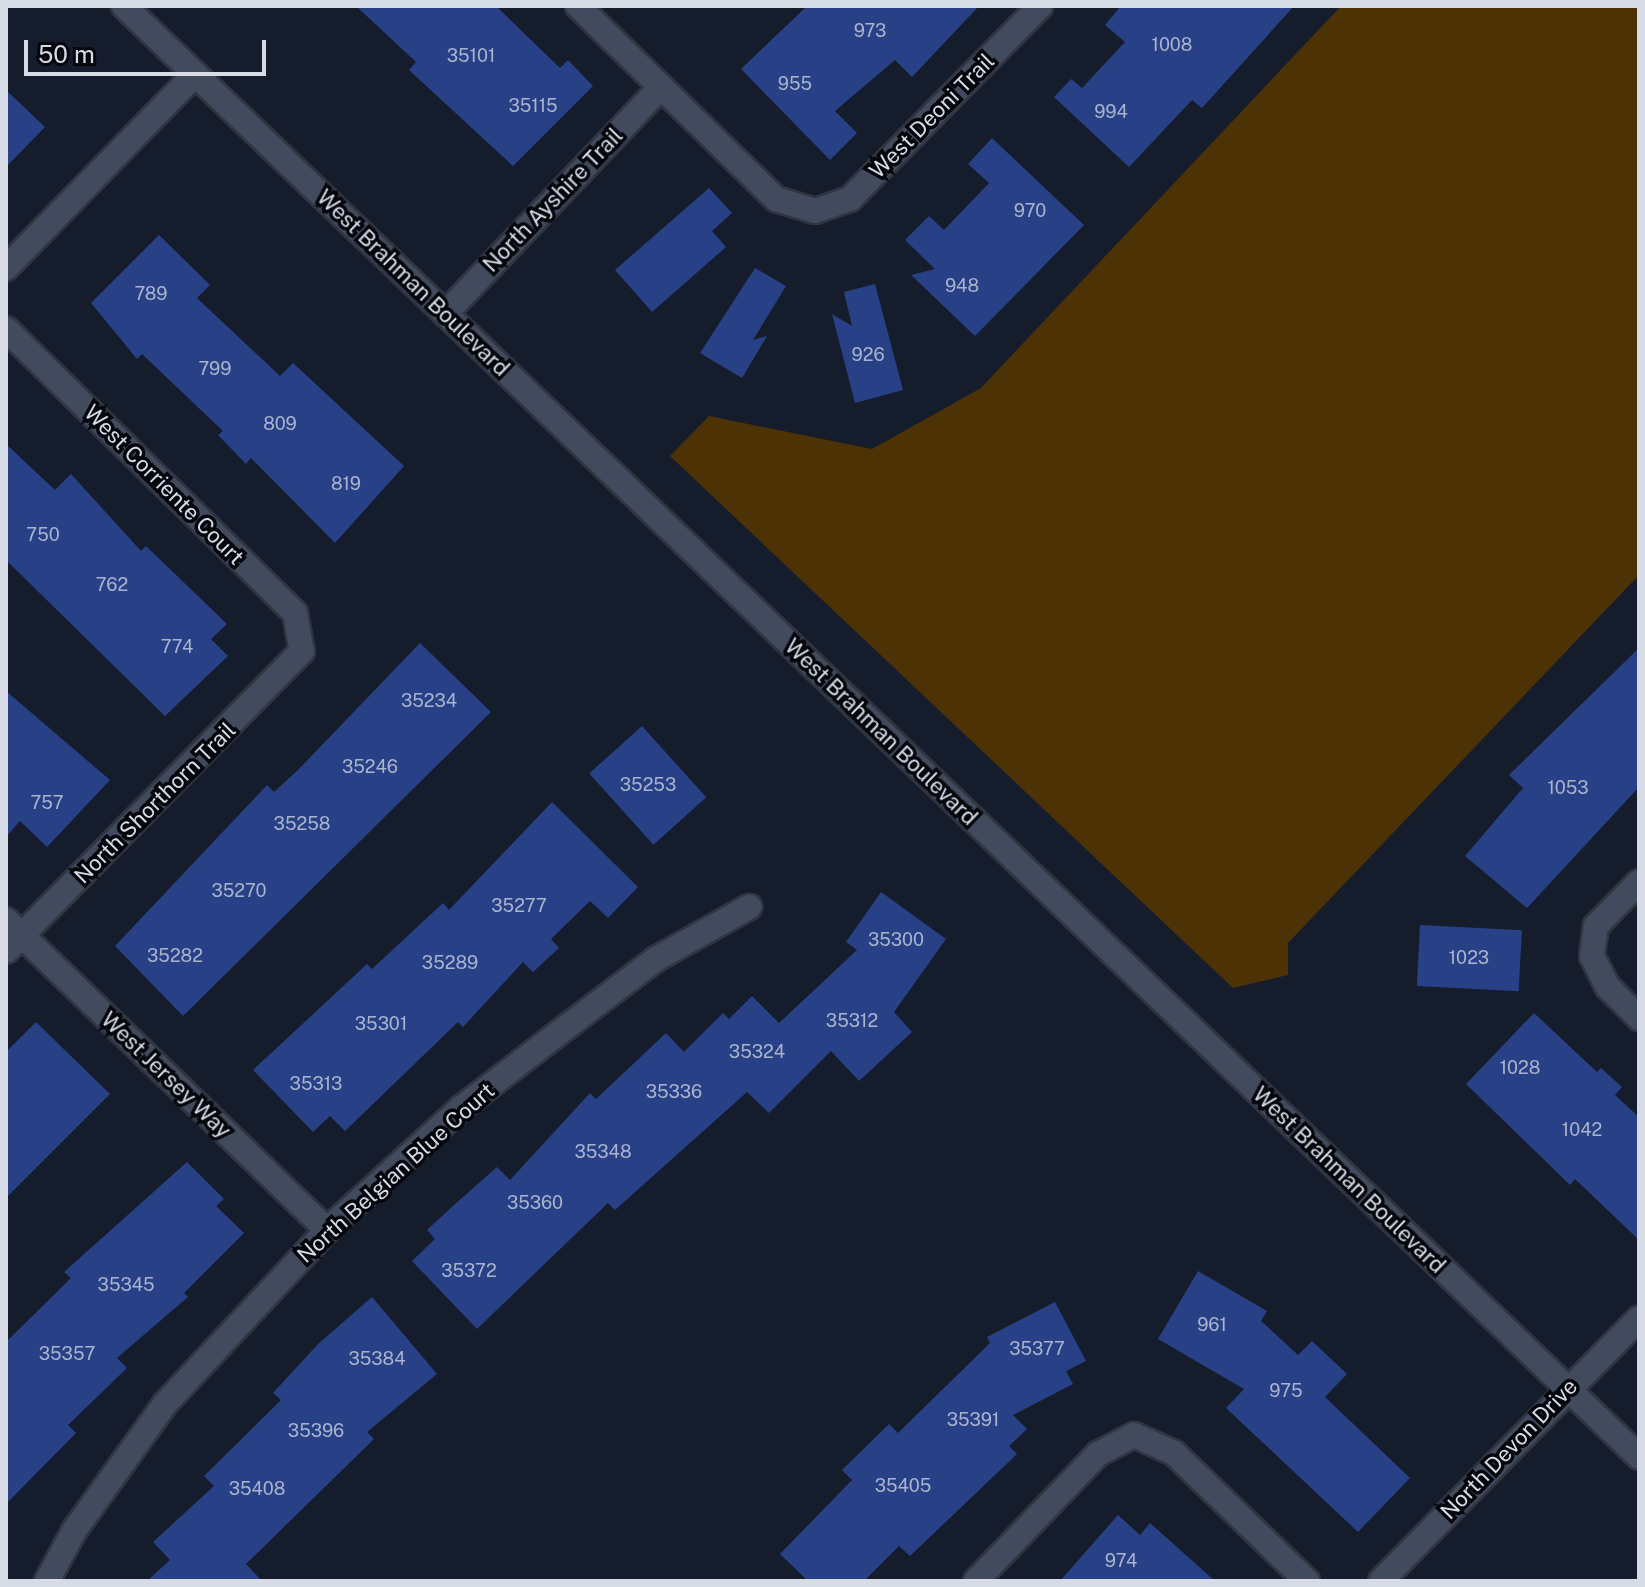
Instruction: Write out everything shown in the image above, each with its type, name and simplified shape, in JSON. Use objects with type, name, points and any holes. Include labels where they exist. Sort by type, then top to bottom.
[{"type":"street","name":"West Brahman Boulevard","points":[[124,6],[1639,1457]]},
{"type":"street","points":[[578,6],[661,87]]},
{"type":"street","name":"West Deoni Trail","points":[[661,87],[776,199],[815,211],[850,199],[1040,6]]},
{"type":"street","points":[[6,268],[195,74]]},
{"type":"street","name":"North Ayshire Trail","points":[[445,314],[661,87]]},
{"type":"street","name":"West Corriente Court","points":[[6,329],[295,613],[302,651]]},
{"type":"street","name":"North Shorthorn Trail","points":[[11,936],[302,651]]},
{"type":"street","points":[[1639,882],[1596,926],[1592,956],[1608,987],[1639,1018]]},
{"type":"street","name":"North Belgian Blue Court","points":[[47,1581],[74,1531],[165,1404],[327,1230],[460,1109],[594,1006],[656,959],[749,907]]},
{"type":"street","name":"West Jersey Way","points":[[11,936],[327,1230]]},
{"type":"street","name":"North Devon Drive","points":[[1381,1581],[1639,1318]]},
{"type":"street","points":[[976,1581],[1098,1454],[1134,1435],[1174,1453],[1307,1581]]},
{"type":"shaded area","points":[[1341,6],[1639,6],[1639,575],[1288,943],[1288,975],[1233,988],[670,456],[709,416],[872,449],[981,388]]},
{"type":"building","points":[[356,6],[496,6],[560,68],[568,60],[593,86],[513,166],[409,70],[416,62]]},
{"type":"building","points":[[807,6],[979,6],[912,77],[895,60],[835,111],[857,133],[830,160],[741,69]]},
{"type":"building","points":[[1121,6],[1294,6],[1202,108],[1192,100],[1129,167],[1054,97],[1071,79],[1082,88],[1125,42],[1105,25]]},
{"type":"building","points":[[6,90],[45,127],[6,167]]},
{"type":"building","points":[[992,138],[1084,225],[975,336],[911,275],[935,269],[905,240],[929,216],[944,230],[989,183],[968,164]]},
{"type":"building","points":[[709,188],[732,213],[712,231],[726,247],[652,312],[615,270]]},
{"type":"building","points":[[159,235],[210,285],[197,298],[280,376],[293,363],[404,466],[335,543],[251,458],[246,464],[218,435],[223,431],[142,354],[137,359],[91,303]]},
{"type":"building","points":[[755,268],[786,286],[753,340],[767,336],[742,378],[700,353]]},
{"type":"building","points":[[875,284],[903,390],[855,403],[832,314],[852,326],[844,292]]},
{"type":"building","points":[[6,444],[55,490],[71,474],[141,551],[146,546],[227,624],[211,639],[228,656],[165,716],[6,560]]},
{"type":"building","points":[[420,643],[491,712],[183,1016],[115,946],[267,785],[274,792],[298,770]]},
{"type":"building","points":[[1639,648],[1639,787],[1527,908],[1465,856],[1523,788],[1509,775]]},
{"type":"building","points":[[6,691],[110,780],[47,847],[20,821],[6,837]]},
{"type":"building","points":[[642,726],[706,797],[653,845],[589,774]]},
{"type":"building","points":[[552,802],[638,887],[608,918],[590,901],[551,939],[559,948],[533,972],[523,962],[463,1027],[458,1022],[345,1131],[330,1116],[313,1132],[253,1070],[367,964],[372,969],[443,903],[449,910]]},
{"type":"building","points":[[881,892],[946,939],[894,1012],[912,1032],[859,1081],[831,1051],[769,1113],[747,1092],[615,1210],[608,1203],[477,1329],[412,1261],[435,1239],[427,1230],[454,1205],[497,1167],[510,1180],[590,1093],[596,1099],[666,1033],[684,1052],[723,1013],[729,1019],[752,996],[779,1023],[857,950],[846,942]]},
{"type":"building","points":[[1420,925],[1522,930],[1519,991],[1417,986]]},
{"type":"building","points":[[1534,1013],[1597,1072],[1601,1068],[1622,1087],[1615,1095],[1639,1117],[1639,1240],[1575,1179],[1570,1185],[1466,1084]]},
{"type":"building","points":[[36,1022],[110,1094],[6,1198],[6,1052]]},
{"type":"building","points":[[187,1162],[224,1199],[216,1206],[244,1233],[184,1293],[188,1297],[117,1358],[127,1368],[68,1425],[76,1433],[6,1504],[6,1342],[71,1278],[64,1272]]},
{"type":"building","points":[[1198,1271],[1267,1311],[1261,1321],[1298,1355],[1312,1341],[1347,1374],[1325,1397],[1410,1478],[1358,1532],[1226,1408],[1244,1389],[1158,1339]]},
{"type":"building","points":[[372,1297],[437,1374],[367,1432],[374,1439],[246,1564],[262,1581],[147,1581],[170,1560],[153,1542],[214,1486],[204,1476],[281,1400],[273,1393],[318,1344]]},
{"type":"building","points":[[1055,1302],[1086,1361],[1066,1371],[1073,1384],[1013,1415],[1027,1429],[1009,1446],[1017,1454],[910,1556],[899,1546],[864,1581],[808,1581],[780,1554],[852,1480],[842,1470],[889,1424],[898,1433],[990,1343],[987,1337]]},
{"type":"building","points":[[1118,1515],[1140,1535],[1150,1523],[1215,1581],[1060,1581]]}]
